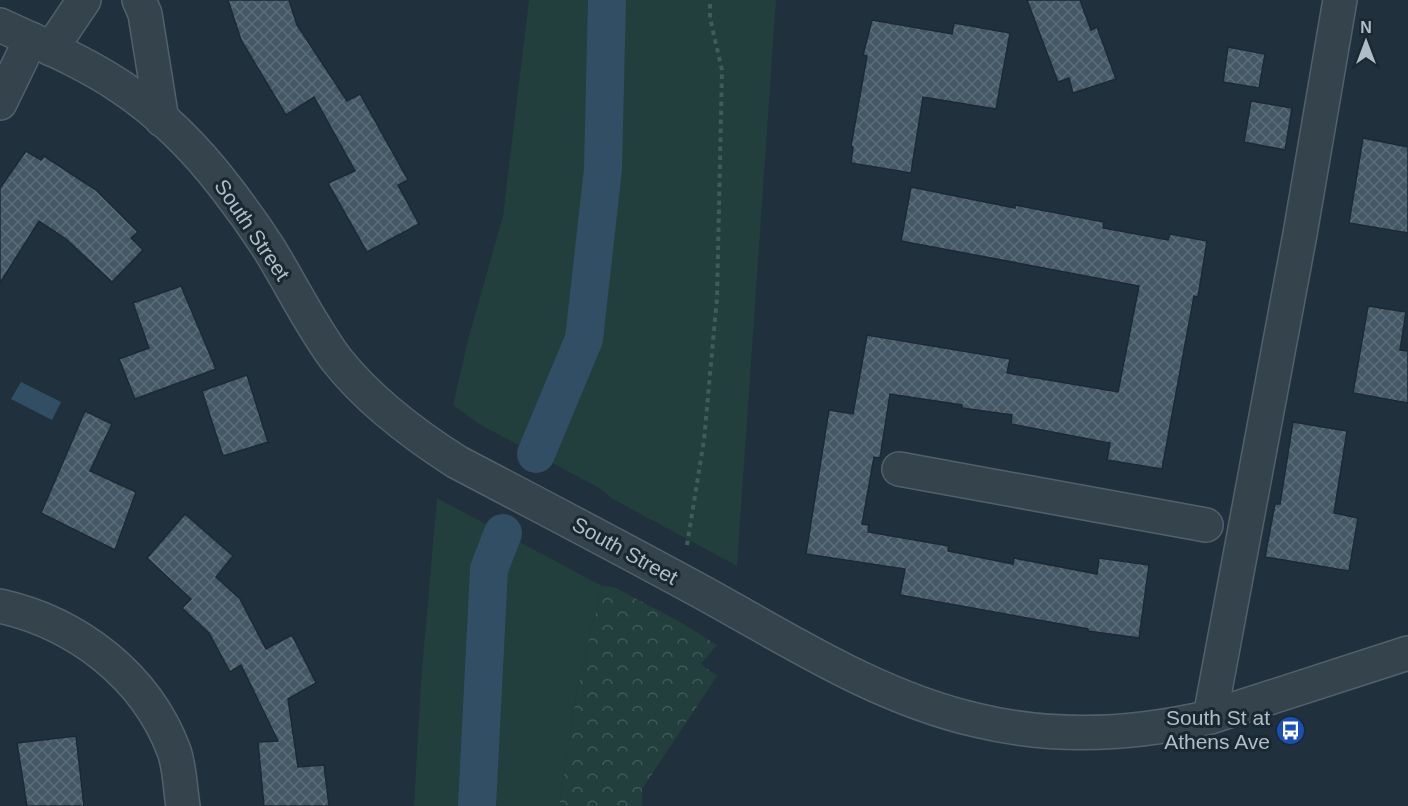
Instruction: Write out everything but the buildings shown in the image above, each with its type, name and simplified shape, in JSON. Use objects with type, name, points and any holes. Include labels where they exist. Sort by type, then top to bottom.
[{"type":"street","points":[[0,103],[41,44],[84,0]]},
{"type":"street","points":[[139,0],[145,14],[162,120]]},
{"type":"street","points":[[1210,717],[1300,234],[1340,0]]},
{"type":"street","name":"South Street","points":[[0,24],[122,88],[162,120],[202,160],[225,188],[267,246],[310,321],[338,361],[388,412],[422,439],[457,462],[581,526],[871,683],[976,721],[1055,732],[1115,733],[1177,725],[1210,717],[1408,653]]},
{"type":"street","points":[[899,469],[1206,525]]},
{"type":"street","points":[[0,606],[23,611],[71,632],[91,645],[128,677],[158,719],[175,754],[183,806]]},
{"type":"path","points":[[681,581],[704,440],[717,298],[722,70],[710,18],[711,0]]},
{"type":"green space","points":[[529,0],[776,0],[737,566],[611,498],[601,489],[479,424],[453,405],[469,336],[503,216]]},
{"type":"green space","points":[[437,498],[602,586],[577,691],[559,806],[414,806],[421,682]]},
{"type":"green space","points":[[602,586],[614,587],[682,623],[717,645],[701,664],[717,676],[642,789],[642,806],[559,806],[577,691]]},
{"type":"water","points":[[21,382],[61,402],[52,420],[11,399]]},
{"type":"waterway","points":[[536,454],[584,339],[603,169],[607,0]]},
{"type":"waterway","points":[[477,806],[489,569],[503,533]]},
{"type":"place","name":"South St at Athens Ave","points":[[1291,730]]}]
